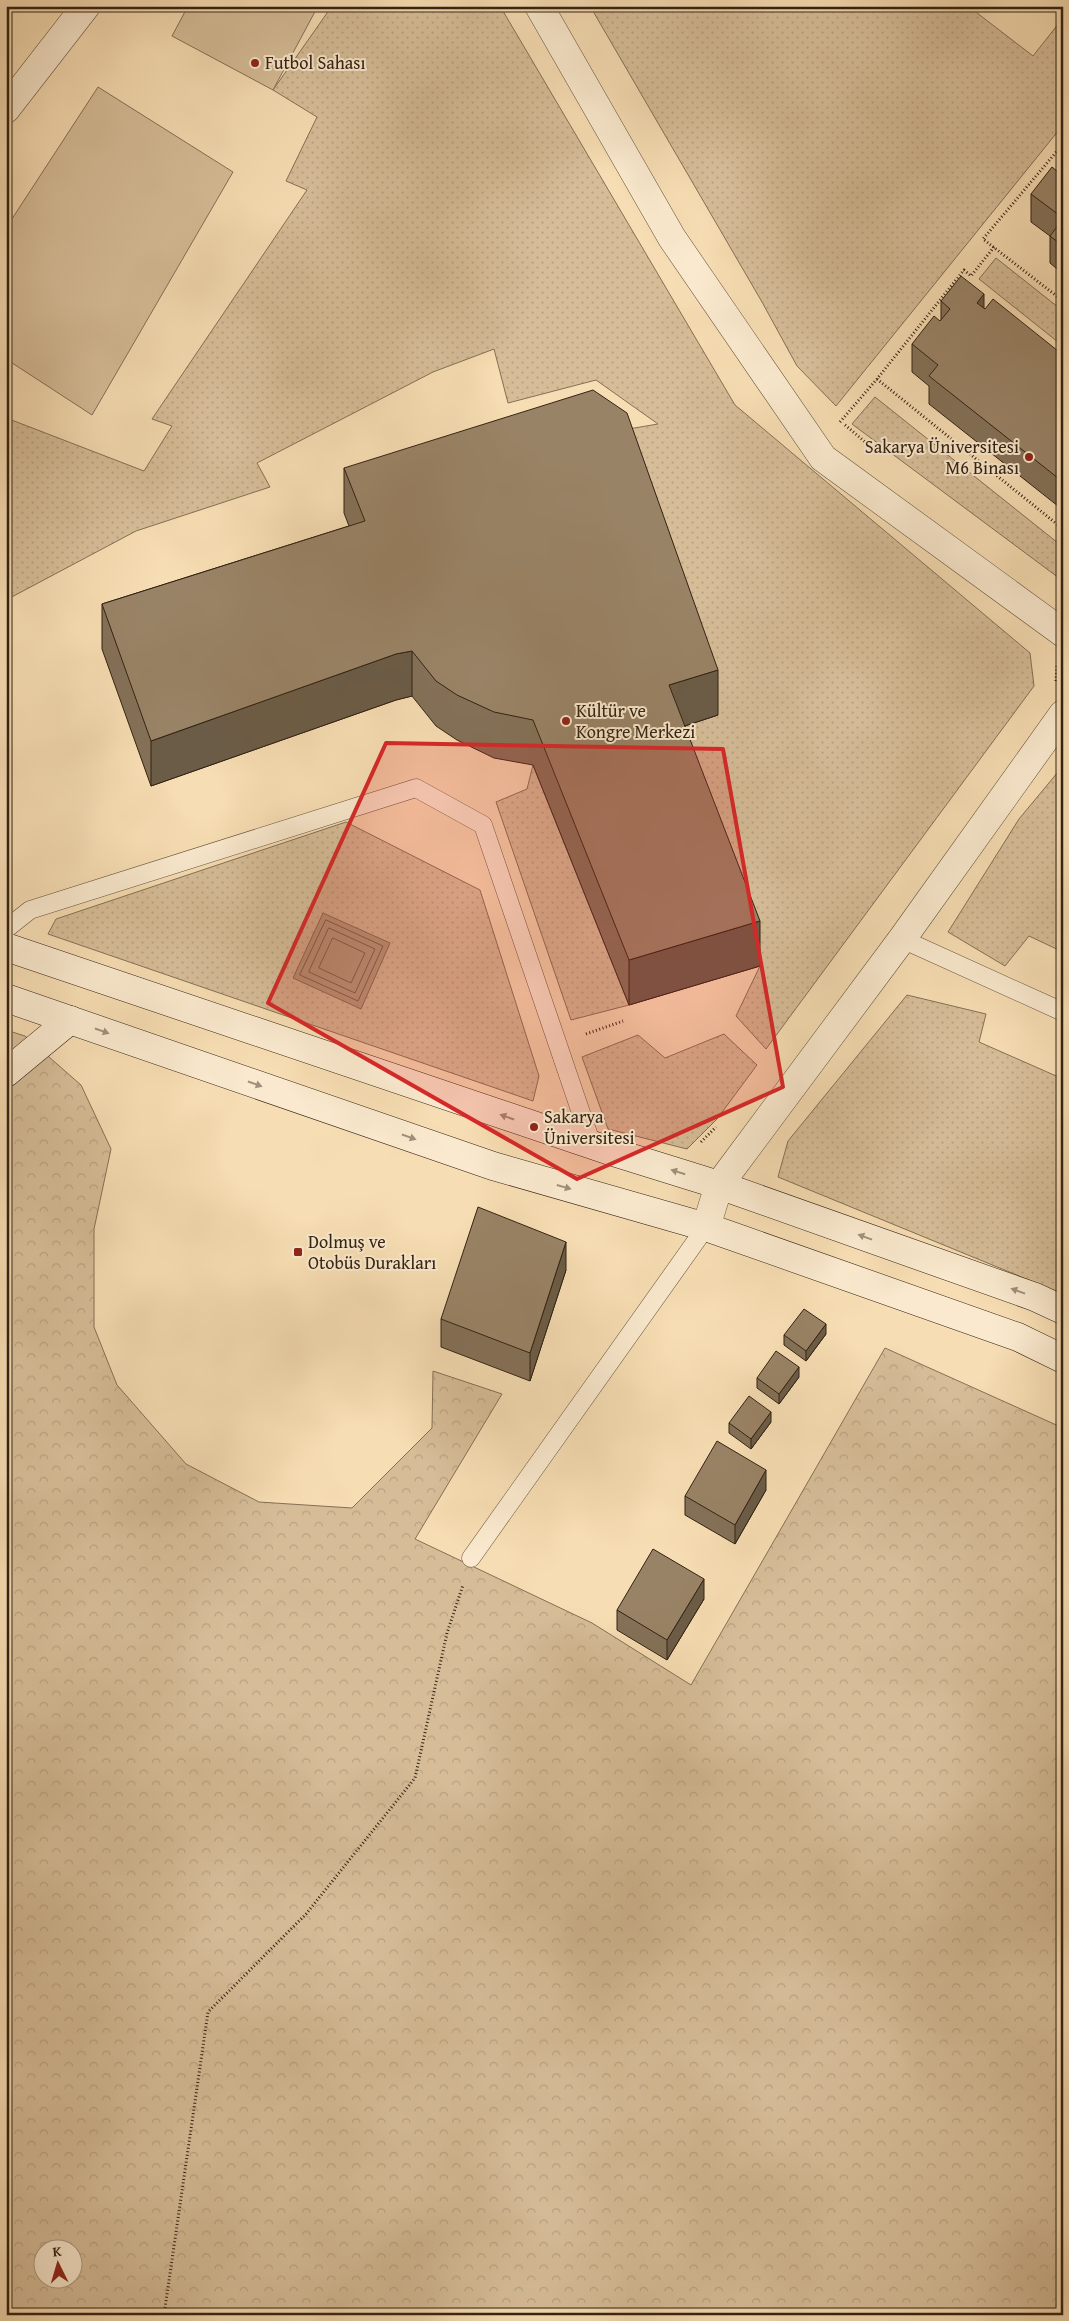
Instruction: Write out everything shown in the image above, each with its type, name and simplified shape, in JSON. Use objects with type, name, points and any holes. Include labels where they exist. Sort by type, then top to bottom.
[{"type":"street","points":[[6,109],[86,6]]},
{"type":"street","points":[[539,6],[672,238],[823,458],[1063,633]]},
{"type":"street","points":[[706,1227],[719,1185],[902,939],[1063,714]]},
{"type":"street","points":[[6,947],[592,1145],[719,1185],[1035,1297],[1063,1310]]},
{"type":"street","points":[[6,998],[492,1166],[706,1227],[1018,1337],[1063,1359]]},
{"type":"street","points":[[6,1073],[70,1020]]},
{"type":"lane","points":[[6,930],[30,910],[416,788],[483,825],[592,1145]]},
{"type":"lane","points":[[902,939],[1063,1012]]},
{"type":"lane","points":[[471,1558],[706,1227]]},
{"type":"path","points":[[1063,144],[983,239],[1063,301]]},
{"type":"path","points":[[840,422],[964,270],[971,276],[994,248]]},
{"type":"path","points":[[877,379],[1063,529]]},
{"type":"path","points":[[834,414],[840,422],[878,452]]},
{"type":"path","points":[[1051,688],[1057,680],[1058,660]]},
{"type":"path","points":[[580,1036],[624,1022]]},
{"type":"path","points":[[695,1149],[720,1121]]},
{"type":"path","points":[[164,2315],[208,2012],[306,1914],[415,1778],[447,1634],[471,1558]]},
{"type":"highlighted area","points":[[386,743],[723,749],[783,1087],[577,1179],[268,1003]]},
{"type":"green space","name":"Futbol Sahası","points":[[188,6],[318,6],[273,90],[172,36]]},
{"type":"green space","points":[[332,6],[500,6],[735,405],[1030,653],[1034,686],[766,1049],[736,1016],[760,966],[593,435],[658,424],[596,380],[508,403],[494,349],[433,372],[257,463],[270,487],[136,531],[6,600],[6,424],[9,419],[144,471],[172,426],[152,419],[307,190],[286,181],[317,117],[273,90]]},
{"type":"green space","points":[[590,6],[968,6],[1033,56],[1063,18],[1063,125],[836,406],[797,366],[762,302]]},
{"type":"green space","points":[[98,87],[233,172],[92,415],[6,359],[6,228]]},
{"type":"green space","points":[[996,258],[1063,311],[1063,346],[979,279]]},
{"type":"green space","points":[[875,397],[1063,547],[1063,581],[852,424]]},
{"type":"green space","points":[[533,765],[629,1005],[571,1020],[496,802],[527,789]]},
{"type":"green space","points":[[1063,766],[1063,952],[1029,936],[1005,966],[948,932],[1019,819]]},
{"type":"green space","points":[[346,822],[480,890],[539,1076],[533,1101],[48,934],[56,919]]},
{"type":"green space","points":[[907,995],[986,1014],[979,1042],[1063,1079],[1063,1294],[778,1177],[788,1141]]},
{"type":"green space","points":[[6,1030],[25,1036],[81,1085],[111,1149],[94,1229],[94,1327],[117,1385],[186,1464],[259,1502],[352,1508],[432,1428],[433,1371],[502,1394],[415,1539],[592,1623],[691,1685],[885,1348],[1063,1428],[1063,2315],[6,2315]]},
{"type":"green space","points":[[724,1034],[757,1065],[717,1119],[687,1149],[608,1129],[582,1057],[638,1035],[665,1058]]},
{"type":"water","points":[[323,913],[390,943],[361,1009],[293,978]]},
{"type":"building","points":[[1052,167],[1063,176],[1063,218],[1031,194]]},
{"type":"building","points":[[1063,219],[1063,246],[1050,236]]},
{"type":"building","name":"Sakarya Üniversitesi M6 Binası","points":[[961,276],[984,294],[977,303],[985,309],[993,299],[1063,355],[1063,482],[929,376],[938,365],[912,344],[934,316],[940,321],[950,309],[941,301]]},
{"type":"building","name":"Kültür ve Kongre Merkezi","points":[[593,390],[627,413],[718,670],[669,685],[760,921],[629,960],[533,720],[494,712],[457,695],[436,681],[412,651],[396,654],[151,741],[102,604],[365,521],[344,468]]},
{"type":"building","points":[[478,1207],[566,1242],[530,1353],[441,1319]]},
{"type":"building","points":[[804,1309],[826,1324],[806,1351],[784,1335]]},
{"type":"building","points":[[776,1351],[799,1367],[779,1394],[757,1378]]},
{"type":"building","points":[[749,1396],[771,1412],[751,1439],[729,1423]]},
{"type":"building","points":[[717,1441],[766,1470],[735,1525],[685,1496]]},
{"type":"building","points":[[653,1549],[704,1579],[667,1640],[617,1610]]},
{"type":"place","name":"Futbol Sahası","points":[[255,63]]},
{"type":"place","name":"Sakarya Üniversitesi M6 Binası","points":[[1029,457]]},
{"type":"place","name":"Kültür ve Kongre Merkezi","points":[[566,721]]},
{"type":"place","name":"Sakarya Üniversitesi","points":[[534,1127]]},
{"type":"place","name":"Dolmuş ve Otobüs Durakları","points":[[298,1252]]}]
